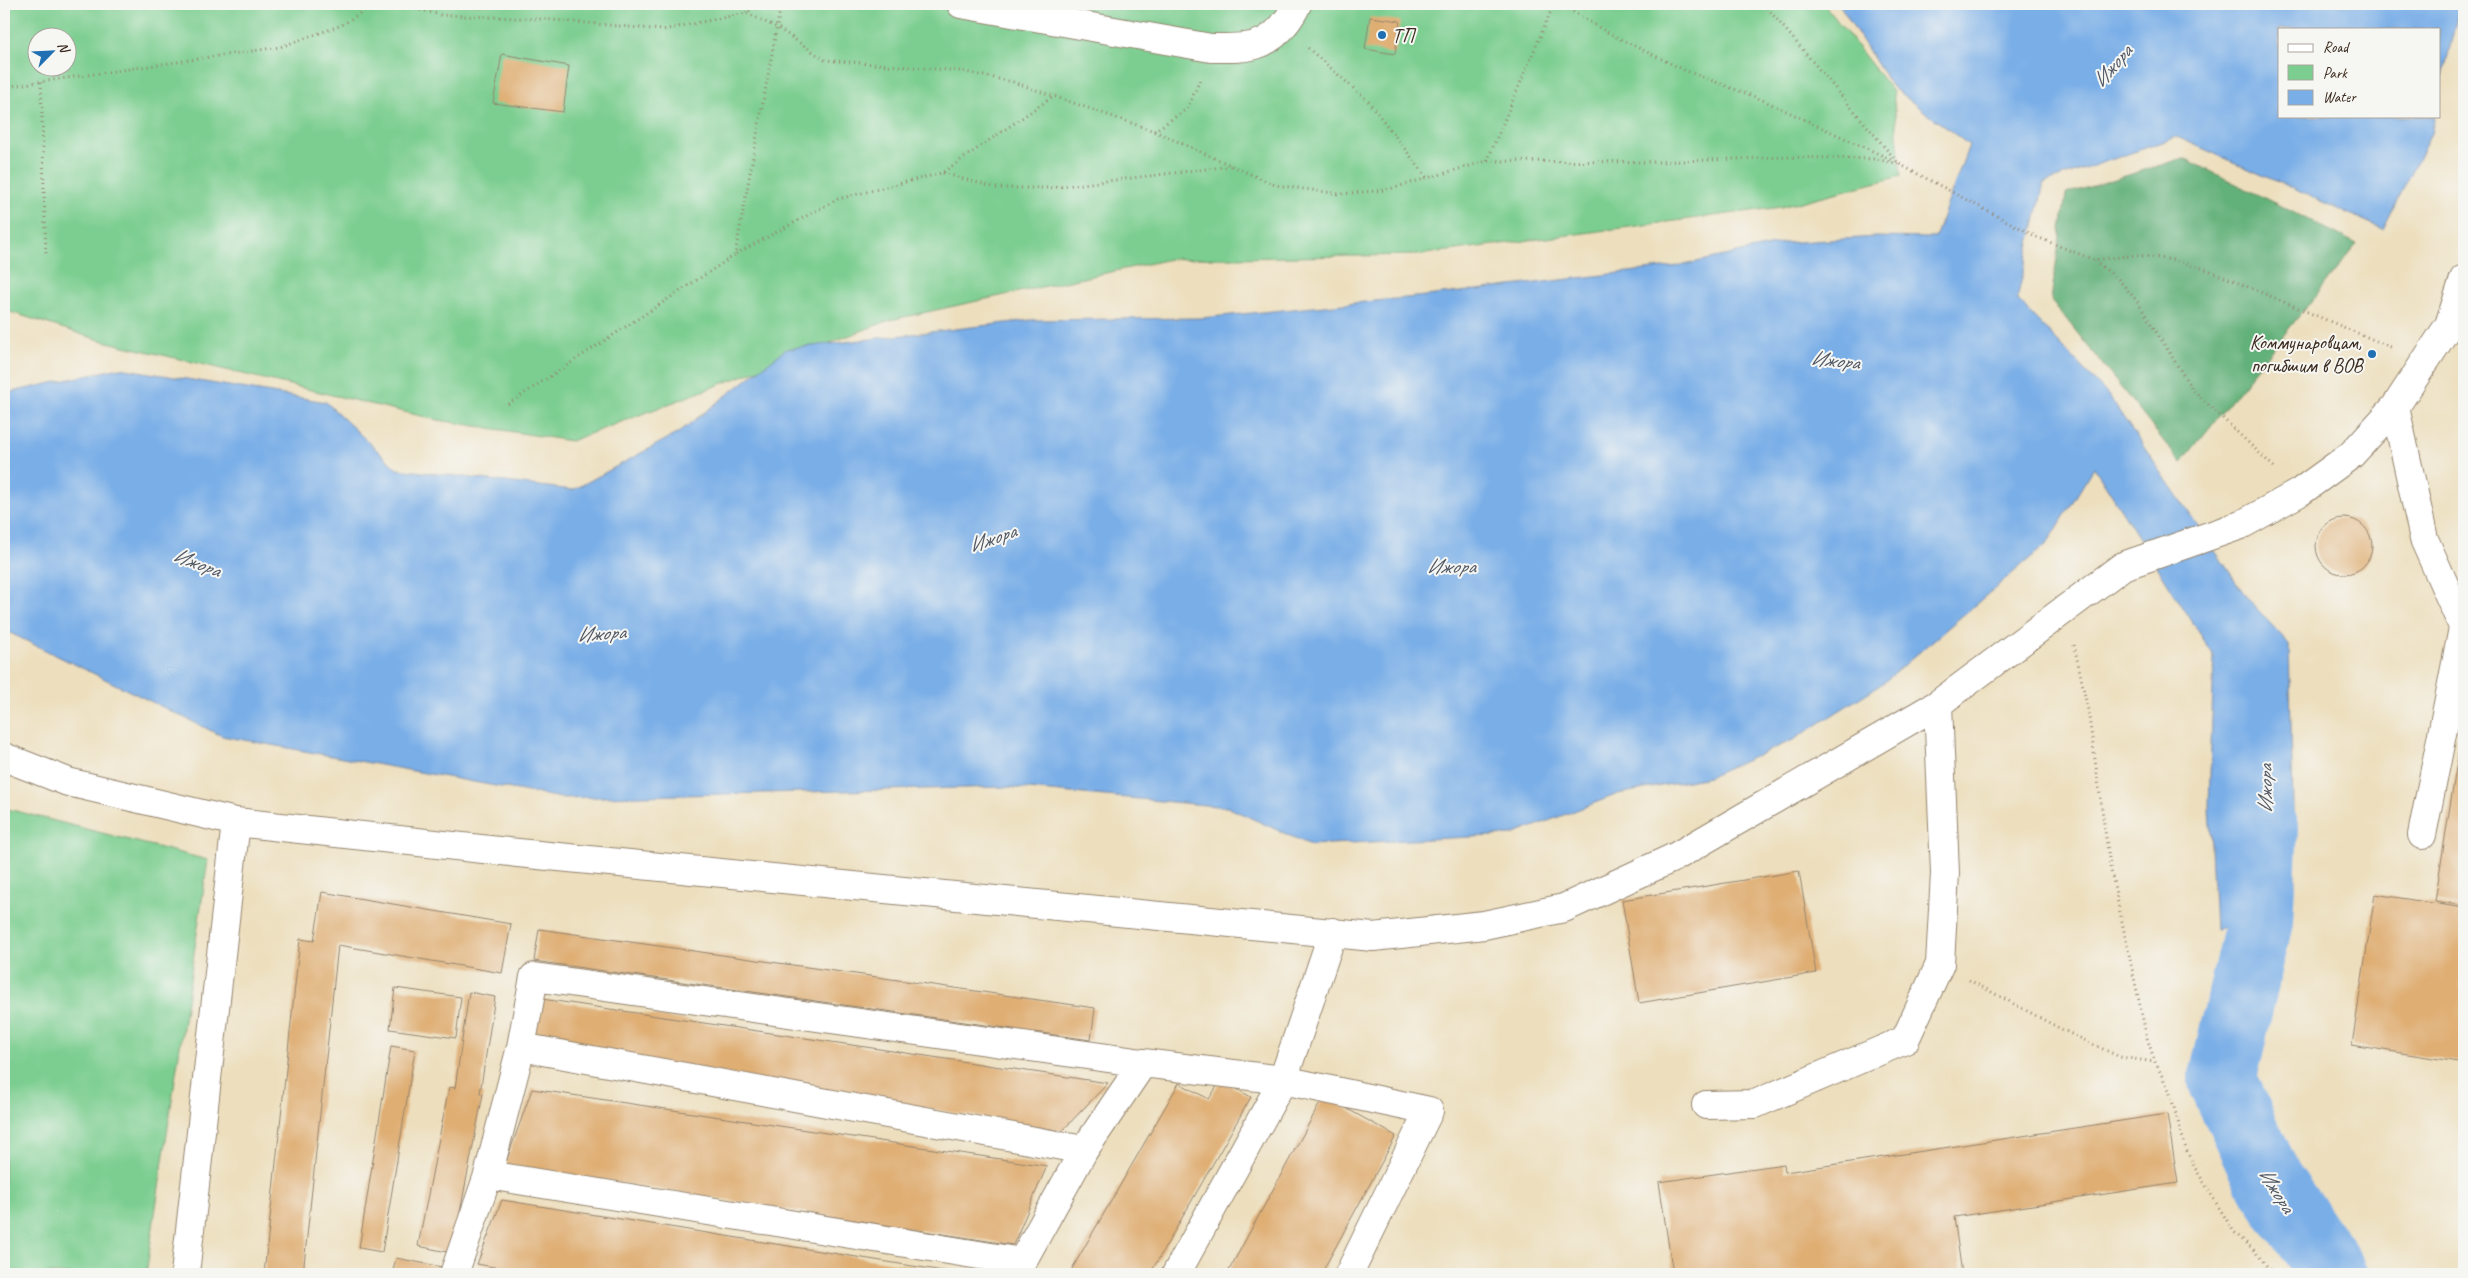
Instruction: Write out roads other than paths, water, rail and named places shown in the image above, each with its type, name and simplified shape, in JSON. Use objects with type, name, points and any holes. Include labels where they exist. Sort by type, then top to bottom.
[{"type":"street","points":[[961,4],[1211,48],[1249,48],[1271,40],[1283,26],[1297,4]]},
{"type":"street","points":[[4,757],[68,782],[236,822],[548,856],[1373,936],[1484,925],[1564,908],[1676,857],[1938,704],[2123,566],[2241,524],[2300,492],[2352,455],[2395,407],[2450,325],[2464,279]]},
{"type":"street","points":[[2395,407],[2424,539],[2464,629],[2422,835]]},
{"type":"street","points":[[1706,1105],[1755,1104],[1904,1040],[1940,964],[1945,873],[1938,704]]},
{"type":"street","points":[[185,1274],[236,822]]},
{"type":"street","points":[[1176,1274],[1283,1080],[1333,932]]},
{"type":"street","points":[[454,1274],[488,1175],[521,1046],[534,976],[1143,1063],[1283,1080],[1429,1111],[1349,1274]]},
{"type":"street","points":[[521,1046],[1084,1150]]},
{"type":"street","points":[[488,1175],[1018,1268],[1084,1150],[1143,1063]]},
{"type":"water","name":"Ижора","points":[[1839,4],[2460,4],[2440,90],[2440,28],[2278,28],[2278,118],[2435,118],[2431,134],[2383,229],[2177,137],[2044,183],[2017,299],[2108,395],[2248,599],[2289,644],[2295,885],[2259,921],[2215,930],[2209,806],[2214,656],[2094,467],[2048,543],[1883,683],[1793,740],[1709,777],[1618,794],[1512,835],[1310,845],[1227,807],[1006,787],[561,798],[222,736],[4,630],[4,392],[7,393],[120,368],[326,402],[397,469],[573,490],[678,433],[786,349],[1031,320],[1201,318],[1426,296],[1679,266],[1782,243],[1875,237],[1935,238],[1969,145],[1892,87]]},
{"type":"waterway","name":"Ижора","points":[[2264,828],[2259,921],[2222,1081],[2269,1181],[2334,1274]]},
{"type":"place","name":"ТП","points":[[1382,35]]},
{"type":"place","name":"Коммунаровцам, погибшим в ВОВ","points":[[2372,354]]}]
